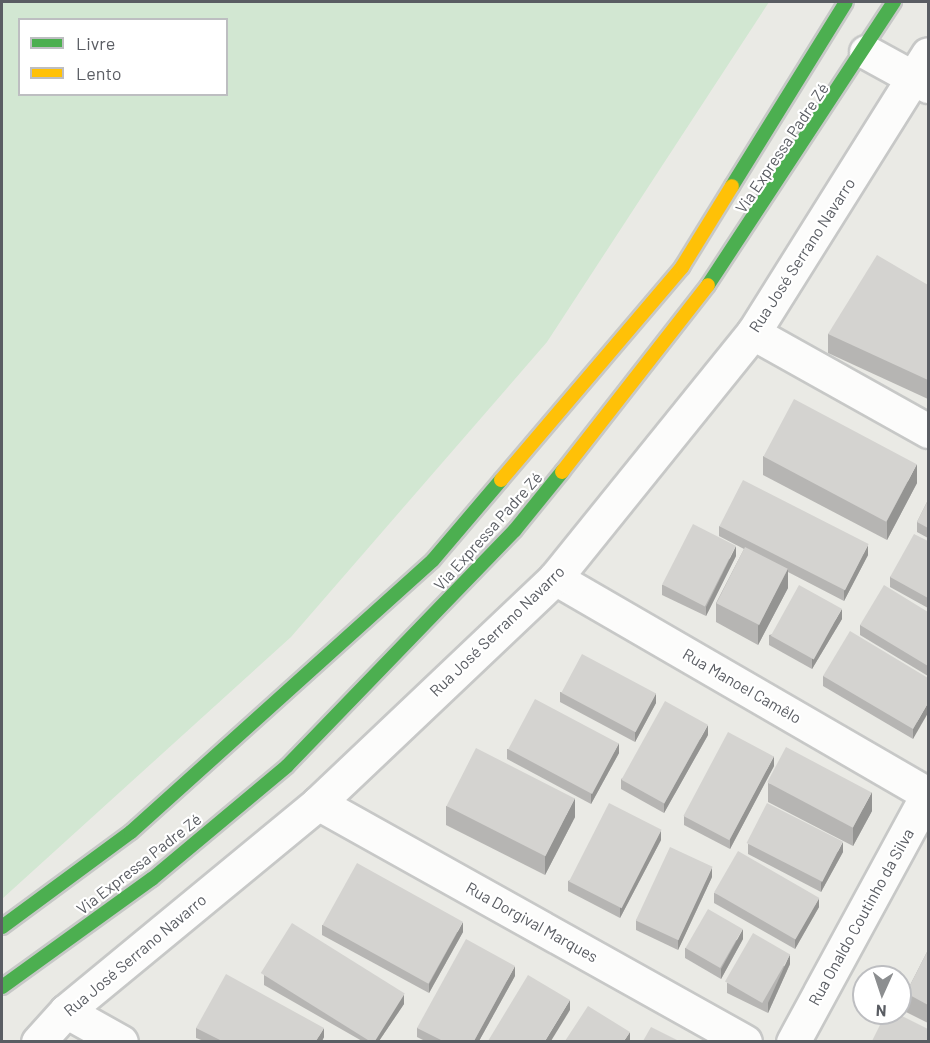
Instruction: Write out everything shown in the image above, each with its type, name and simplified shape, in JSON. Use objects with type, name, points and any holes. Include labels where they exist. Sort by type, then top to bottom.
[{"type":"main road","name":"Via Expressa Padre Zé","points":[[2,927],[166,802],[433,560],[682,267],[846,2]]},
{"type":"main road","name":"Via Expressa Padre Zé","points":[[2,987],[152,879],[287,766],[515,530],[700,298],[866,52],[894,2]]},
{"type":"street","points":[[866,52],[924,73]]},
{"type":"street","name":"Rua José Serrano Navarro","points":[[38,1041],[66,1011],[318,803],[555,578],[753,333],[924,73]]},
{"type":"street","points":[[753,333],[928,431]]},
{"type":"street","name":"Rua Manoel Camêlo","points":[[555,578],[928,794]]},
{"type":"street","name":"Rua Onaldo Coutinho da Silva","points":[[793,1041],[928,794]]},
{"type":"street","name":"Rua Dorgival Marques","points":[[318,803],[745,1041]]},
{"type":"street","points":[[66,1011],[121,1041]]},
{"type":"green space","points":[[2,2],[769,2],[547,342],[291,637],[2,899]]},
{"type":"building","points":[[877,255],[928,285],[928,380],[828,334]]},
{"type":"building","points":[[794,399],[917,464],[886,522],[763,456]]},
{"type":"building","points":[[743,480],[869,544],[845,590],[719,526]]},
{"type":"building","points":[[928,500],[928,528],[917,522]]},
{"type":"building","points":[[693,524],[736,546],[705,606],[662,585]]},
{"type":"building","points":[[914,534],[928,541],[928,598],[890,577]]},
{"type":"building","points":[[745,547],[788,569],[759,625],[716,603]]},
{"type":"building","points":[[799,585],[842,609],[814,659],[771,636]]},
{"type":"building","points":[[884,585],[928,612],[928,666],[860,625]]},
{"type":"building","points":[[850,631],[928,678],[928,703],[913,729],[823,676]]},
{"type":"building","points":[[582,654],[656,693],[636,732],[561,693]]},
{"type":"building","points":[[535,699],[619,744],[592,794],[508,749]]},
{"type":"building","points":[[665,701],[708,725],[664,803],[621,780]]},
{"type":"building","points":[[728,732],[774,756],[729,840],[683,816]]},
{"type":"building","points":[[786,747],[872,793],[853,828],[767,782]]},
{"type":"building","points":[[476,748],[575,798],[545,856],[446,806]]},
{"type":"building","points":[[609,803],[662,830],[622,908],[569,881]]},
{"type":"building","points":[[767,803],[843,842],[822,882],[747,843]]},
{"type":"building","points":[[670,847],[713,867],[678,940],[636,920]]},
{"type":"building","points":[[738,851],[819,898],[795,940],[714,893]]},
{"type":"building","points":[[357,863],[463,922],[428,984],[323,925]]},
{"type":"building","points":[[708,909],[743,929],[720,968],[686,948]]},
{"type":"building","points":[[292,923],[405,993],[374,1042],[371,1042],[261,973]]},
{"type":"building","points":[[753,933],[790,954],[762,1003],[725,981]]},
{"type":"building","points":[[466,939],[515,966],[474,1041],[443,1041],[417,1028]]},
{"type":"building","points":[[928,950],[928,1005],[912,996],[912,981]]},
{"type":"building","points":[[226,974],[324,1028],[316,1041],[222,1041],[196,1028]]},
{"type":"building","points":[[528,975],[570,1000],[545,1041],[488,1041]]},
{"type":"building","points":[[588,1006],[630,1032],[624,1041],[565,1041]]},
{"type":"building","points":[[912,1021],[928,1029],[928,1041],[872,1041],[880,1025],[912,1025]]},
{"type":"building","points":[[651,1027],[679,1041],[643,1041]]},
{"type":"traffic: fast","points":[[732,186],[846,2]]},
{"type":"traffic: fast","points":[[708,285],[894,2]]},
{"type":"traffic: fast","points":[[2,987],[152,879],[287,766],[515,530],[562,472]]},
{"type":"traffic: fast","points":[[2,927],[131,832],[433,560],[501,480]]},
{"type":"traffic: slow","points":[[501,480],[682,267],[732,186]]},
{"type":"traffic: slow","points":[[562,472],[708,285]]}]
